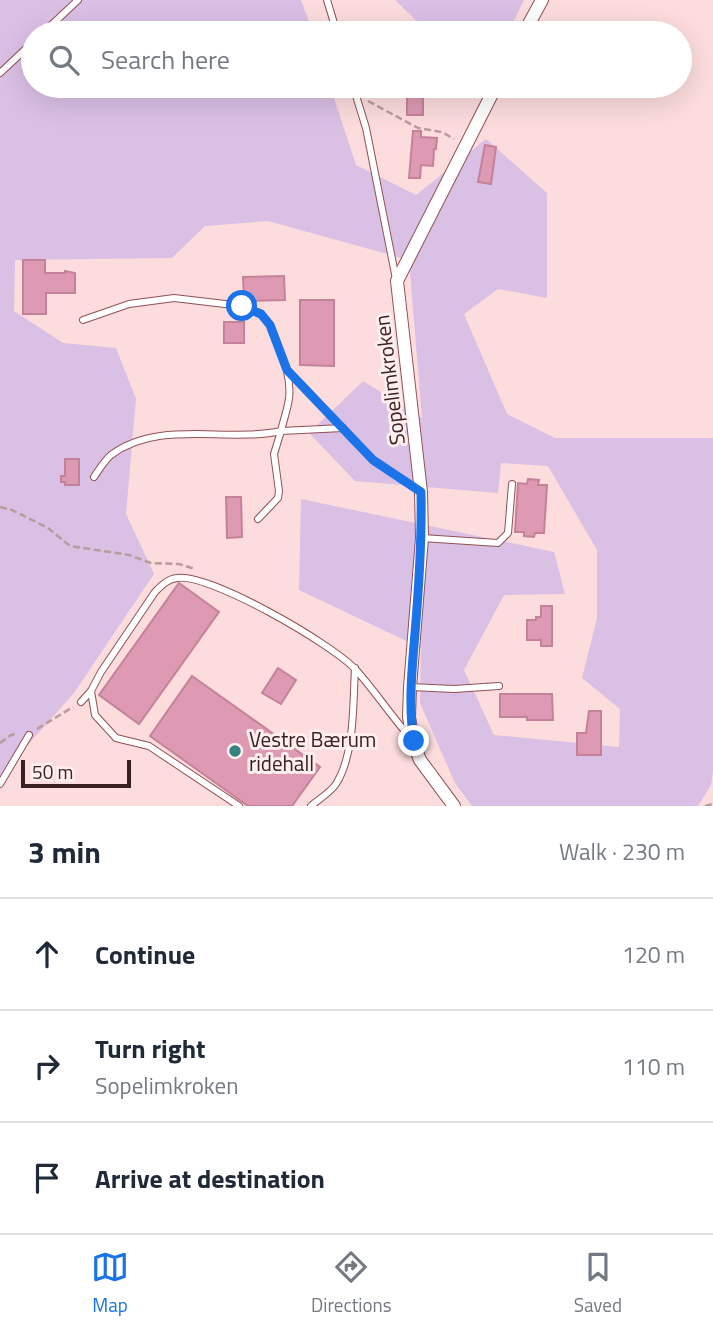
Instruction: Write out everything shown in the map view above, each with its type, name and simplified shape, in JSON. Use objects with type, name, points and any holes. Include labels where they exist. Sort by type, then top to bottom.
[{"type":"street","points":[[530,21],[541,0]]},
{"type":"street","points":[[397,281],[489,98]]},
{"type":"street","name":"Sopelimkroken","points":[[397,281],[421,492],[422,538],[410,717],[420,760],[454,806]]},
{"type":"lane","points":[[56,21],[78,0]]},
{"type":"lane","points":[[327,0],[333,21]]},
{"type":"lane","points":[[0,73],[21,53]]},
{"type":"lane","points":[[357,98],[366,128],[397,281]]},
{"type":"lane","points":[[83,320],[129,304],[174,298],[242,306],[261,314],[270,325],[287,370],[290,402],[274,454],[278,498],[258,519]]},
{"type":"lane","points":[[287,370],[373,460],[421,492]]},
{"type":"lane","points":[[94,477],[108,457],[148,438],[196,434],[259,436],[281,431],[343,428]]},
{"type":"lane","points":[[422,538],[498,543],[508,533],[512,484]]},
{"type":"lane","points":[[81,702],[91,691],[139,614],[166,582],[176,578],[188,578],[216,587],[293,625],[355,668],[389,714],[414,741]]},
{"type":"lane","points":[[311,806],[335,786],[340,775],[353,718],[355,668]]},
{"type":"lane","points":[[410,687],[454,689],[499,686]]},
{"type":"lane","points":[[91,691],[95,715],[116,738],[149,746],[239,806]]},
{"type":"lane","points":[[0,784],[29,735]]},
{"type":"path","points":[[363,98],[418,128],[442,132],[464,145]]},
{"type":"path","points":[[0,507],[48,528],[70,546],[129,555],[151,563],[184,565],[200,571],[216,587]]},
{"type":"path","points":[[0,743],[16,733],[29,735],[81,702]]},
{"type":"path","points":[[705,806],[713,804]]},
{"type":"shaded area","points":[[0,0],[301,0],[309,21],[21,21],[21,98],[334,98],[356,165],[416,195],[486,139],[547,193],[547,298],[498,289],[464,314],[507,414],[555,438],[713,438],[711,785],[698,806],[472,806],[455,783],[420,703],[421,648],[299,590],[301,499],[554,552],[565,594],[504,595],[464,670],[494,735],[619,747],[620,709],[582,678],[597,618],[597,550],[548,466],[501,463],[498,493],[355,481],[309,433],[363,381],[422,418],[409,260],[268,221],[205,226],[172,258],[15,260],[14,311],[63,343],[116,348],[136,399],[126,514],[154,574],[74,693],[0,776]]},
{"type":"shaded area","points":[[395,0],[524,0],[514,21],[417,21]]},
{"type":"building","points":[[407,98],[423,98],[423,115],[407,115]]},
{"type":"building","points":[[413,131],[421,131],[421,137],[437,138],[433,166],[421,165],[420,178],[409,178]]},
{"type":"building","points":[[485,145],[496,147],[491,184],[478,182]]},
{"type":"building","points":[[23,260],[45,260],[45,273],[75,273],[75,293],[46,293],[46,314],[23,314]]},
{"type":"building","points":[[284,276],[285,300],[244,301],[243,277]]},
{"type":"building","points":[[300,300],[334,300],[334,366],[300,365]]},
{"type":"building","points":[[224,322],[244,322],[244,343],[224,343]]},
{"type":"building","points":[[65,459],[79,459],[79,485],[65,485],[65,482],[61,482],[61,476],[65,476]]},
{"type":"building","points":[[528,479],[539,480],[538,485],[547,485],[544,533],[535,533],[534,537],[524,536],[524,532],[515,532],[518,483],[527,484]]},
{"type":"building","points":[[226,497],[241,497],[242,537],[227,538]]},
{"type":"building","points":[[179,583],[219,612],[139,724],[99,695]]},
{"type":"building","points":[[541,606],[552,606],[552,646],[541,646],[541,640],[527,640],[527,620],[541,617]]},
{"type":"building","points":[[278,668],[296,680],[281,704],[262,693]]},
{"type":"building","name":"Vestre Bærum ridehall","points":[[192,676],[320,767],[292,806],[248,806],[150,736]]},
{"type":"building","points":[[500,694],[552,694],[553,720],[500,717]]},
{"type":"building","points":[[589,711],[601,711],[601,755],[577,755],[577,733],[586,733]]},
{"type":"place","name":"Vestre Bærum ridehall","points":[[235,751]]},
{"type":"route","points":[[242,306],[261,314],[270,325],[287,370],[373,460],[421,492],[422,538],[410,687],[410,717],[414,741]]}]
